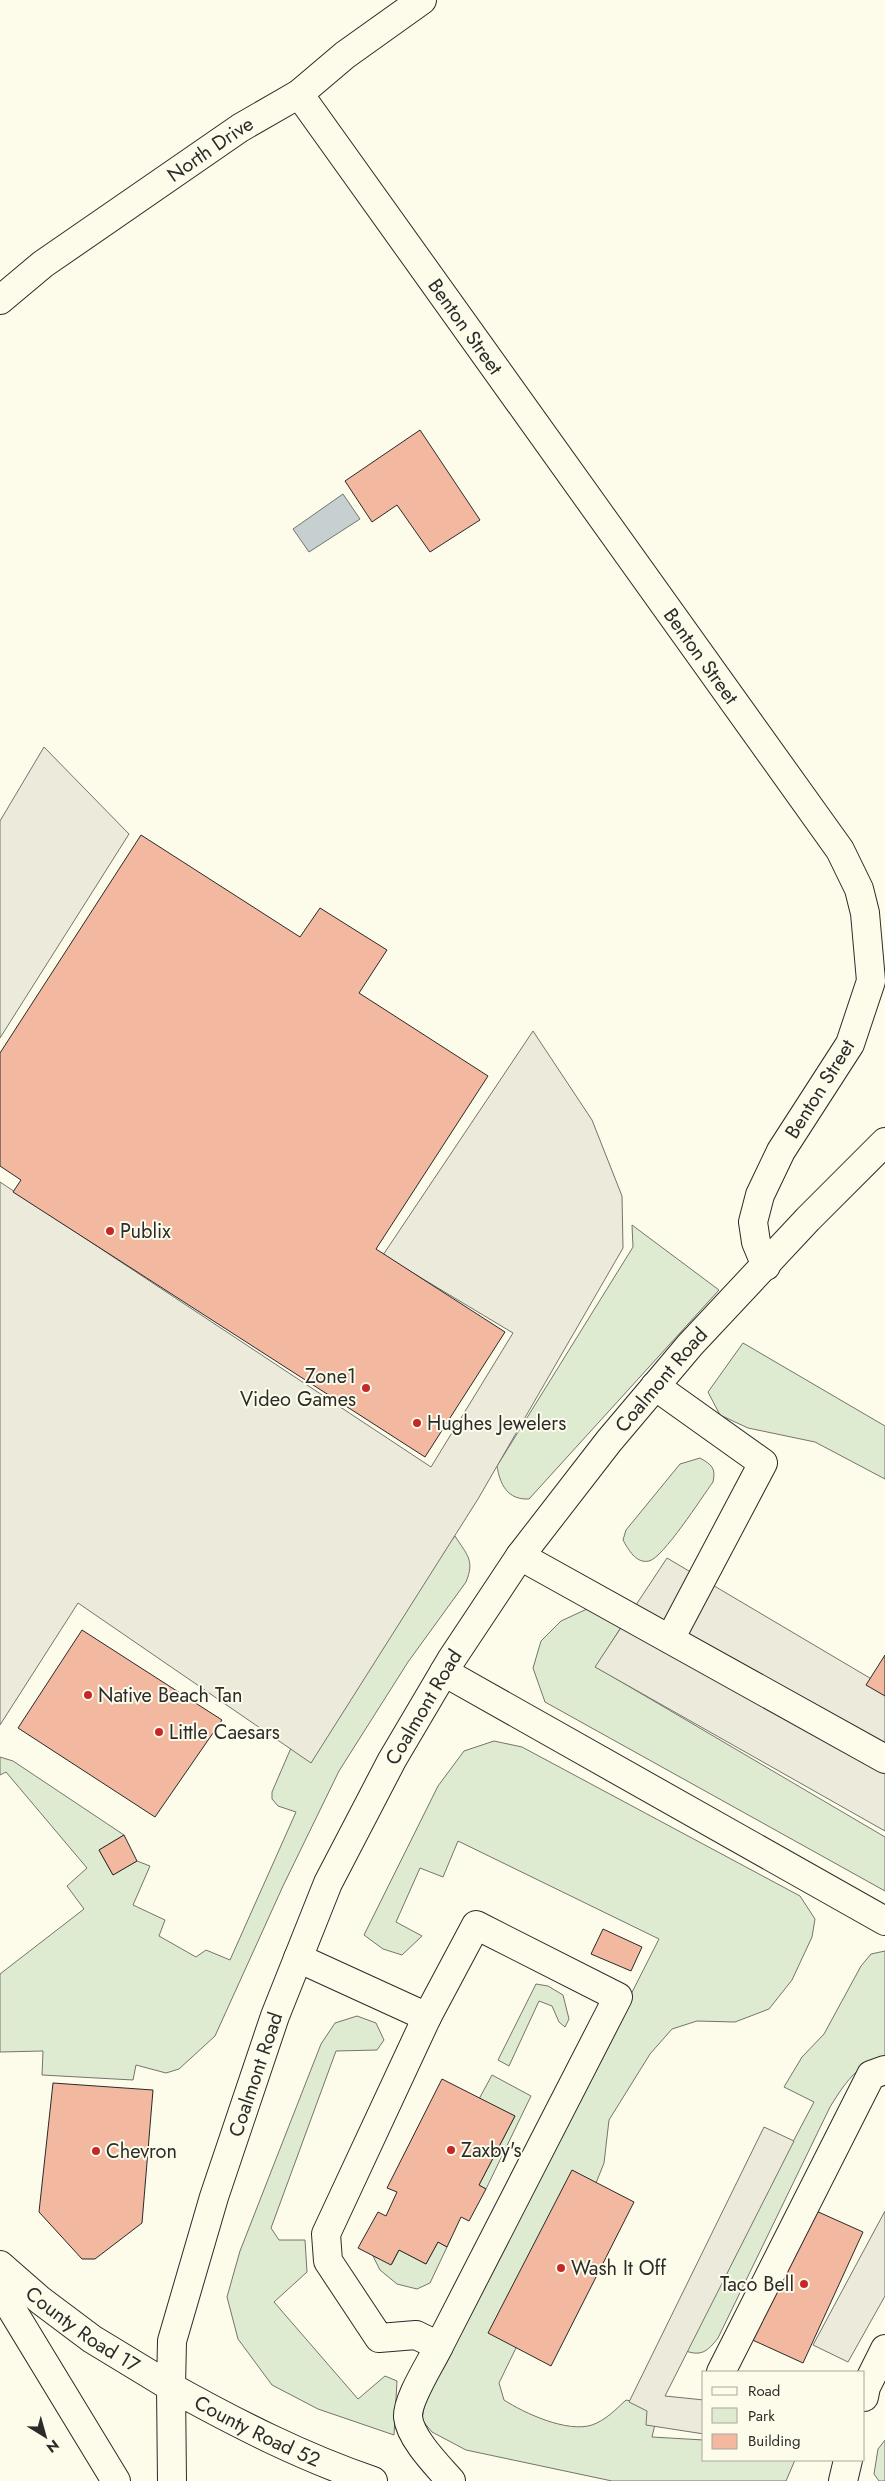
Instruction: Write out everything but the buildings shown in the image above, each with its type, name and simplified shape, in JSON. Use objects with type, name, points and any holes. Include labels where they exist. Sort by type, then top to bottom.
[{"type":"street","name":"North Drive","points":[[0,300],[43,264],[240,128],[299,94],[345,55],[422,0]]},
{"type":"street","name":"Benton Street","points":[[299,94],[840,850],[859,890],[865,913],[871,981],[850,1044],[781,1151],[760,1195],[753,1222],[756,1242],[766,1266]]},
{"type":"street","name":"Coalmont Road","points":[[172,2481],[172,2341],[214,2198],[275,2016],[298,1958],[333,1874],[392,1760],[444,1672],[520,1556],[609,1441],[690,1345],[808,1219],[885,1142]]},
{"type":"street","points":[[655,1386],[763,1463],[670,1640]]},
{"type":"street","points":[[520,1556],[885,1759]]},
{"type":"street","points":[[444,1672],[885,1921]]},
{"type":"street","points":[[439,2346],[416,2335],[379,2338],[328,2261],[326,2234],[427,2017],[476,1925],[618,1997],[411,2403],[408,2417],[418,2438],[451,2481]]},
{"type":"street","points":[[298,1958],[427,2017]]},
{"type":"street","points":[[722,2371],[871,2075],[885,2070]]},
{"type":"street","name":"County Road 17","points":[[0,2266],[40,2300],[92,2339],[171,2387]]},
{"type":"street","points":[[0,2290],[116,2481]]},
{"type":"street","points":[[865,2395],[881,2365]]},
{"type":"street","name":"County Road 52","points":[[171,2387],[235,2422],[328,2466],[369,2480]]},
{"type":"street","points":[[843,2481],[848,2461]]},
{"type":"green space","points":[[632,1225],[719,1290],[529,1499],[515,1497],[503,1485],[497,1466],[633,1247]]},
{"type":"green space","points":[[743,1343],[885,1426],[885,1479],[815,1442],[748,1428],[720,1415],[708,1392]]},
{"type":"green space","points":[[700,1458],[712,1467],[714,1473],[713,1482],[663,1550],[649,1561],[636,1558],[623,1540],[626,1530],[680,1464]]},
{"type":"green space","points":[[455,1536],[470,1563],[466,1582],[408,1662],[339,1771],[283,1886],[215,2036],[179,2069],[166,2073],[136,2065],[133,2080],[42,2075],[43,2051],[0,2052],[0,1974],[84,1909],[67,1886],[87,1868],[6,1772],[0,1775],[0,1757],[13,1761],[124,1835],[99,1850],[113,1875],[137,1861],[150,1866],[133,1905],[165,1920],[159,1936],[196,1957],[206,1950],[230,1960],[296,1812],[278,1806],[272,1799],[272,1792],[294,1741]]},
{"type":"green space","points":[[587,1609],[623,1624],[596,1667],[885,1837],[885,1891],[545,1702],[533,1668],[541,1641],[561,1621]]},
{"type":"green space","points":[[494,1741],[522,1747],[800,1896],[815,1919],[812,1937],[792,1980],[769,2009],[735,2022],[697,2021],[672,2029],[650,2054],[609,2120],[604,2163],[596,2183],[499,2383],[504,2400],[534,2416],[571,2426],[582,2427],[597,2423],[626,2400],[659,2407],[652,2437],[702,2440],[702,2461],[795,2461],[786,2481],[612,2481],[466,2450],[432,2432],[422,2420],[425,2401],[659,1939],[458,1841],[443,1877],[420,1868],[396,1922],[422,1936],[402,1955],[383,1949],[364,1935],[438,1786],[464,1751]]},
{"type":"green space","points":[[885,1951],[885,2057],[859,2069],[846,2083],[830,2107],[718,2338],[703,2352],[695,2353],[683,2350],[814,2102],[784,2087],[802,2057],[824,2034],[861,1966],[871,1954]]},
{"type":"green space","points":[[536,1984],[548,1986],[563,1995],[569,2019],[565,2027],[559,2022],[552,2006],[539,2001],[509,2066],[498,2060]]},
{"type":"green space","points":[[357,2016],[376,2023],[384,2040],[377,2050],[336,2051],[271,2228],[279,2240],[305,2240],[307,2272],[274,2302],[358,2399],[385,2376],[397,2381],[394,2435],[318,2409],[272,2385],[238,2339],[227,2297],[240,2251],[321,2044],[335,2023]]},
{"type":"green space","points":[[492,2075],[531,2096],[486,2189],[479,2185],[515,2116],[479,2099]]},
{"type":"green space","points":[[438,2242],[447,2247],[430,2283],[417,2289],[397,2284],[380,2270],[373,2256],[392,2264],[399,2250],[426,2264]]},
{"type":"green space","points":[[885,2440],[885,2481],[879,2481],[874,2474],[878,2449]]},
{"type":"shaded area","points":[[343,494],[360,519],[309,552],[293,529]]},
{"type":"shaded area","points":[[44,747],[129,834],[0,1038],[0,821]]},
{"type":"shaded area","points":[[533,1031],[592,1120],[622,1196],[623,1248],[478,1499],[311,1763],[78,1603],[0,1725],[0,1182],[431,1467],[513,1333],[383,1255]]},
{"type":"shaded area","points":[[667,1558],[885,1687],[885,1831],[595,1667]]},
{"type":"shaded area","points":[[764,2127],[794,2141],[665,2396],[702,2400],[702,2434],[646,2425],[647,2411],[629,2402]]},
{"type":"shaded area","points":[[885,2211],[885,2296],[848,2362],[813,2345]]},
{"type":"place","name":"Publix","points":[[110,1231]]},
{"type":"place","name":"Zone1 Video Games","points":[[366,1388]]},
{"type":"place","name":"Hughes Jewelers","points":[[417,1423]]},
{"type":"place","name":"Native Beach Tan","points":[[88,1695]]},
{"type":"place","name":"Little Caesars","points":[[159,1732]]},
{"type":"place","name":"Zaxby's","points":[[451,2150]]},
{"type":"place","name":"Chevron","points":[[96,2151]]},
{"type":"place","name":"Wash It Off","points":[[561,2268]]},
{"type":"place","name":"Taco Bell","points":[[804,2284]]}]
